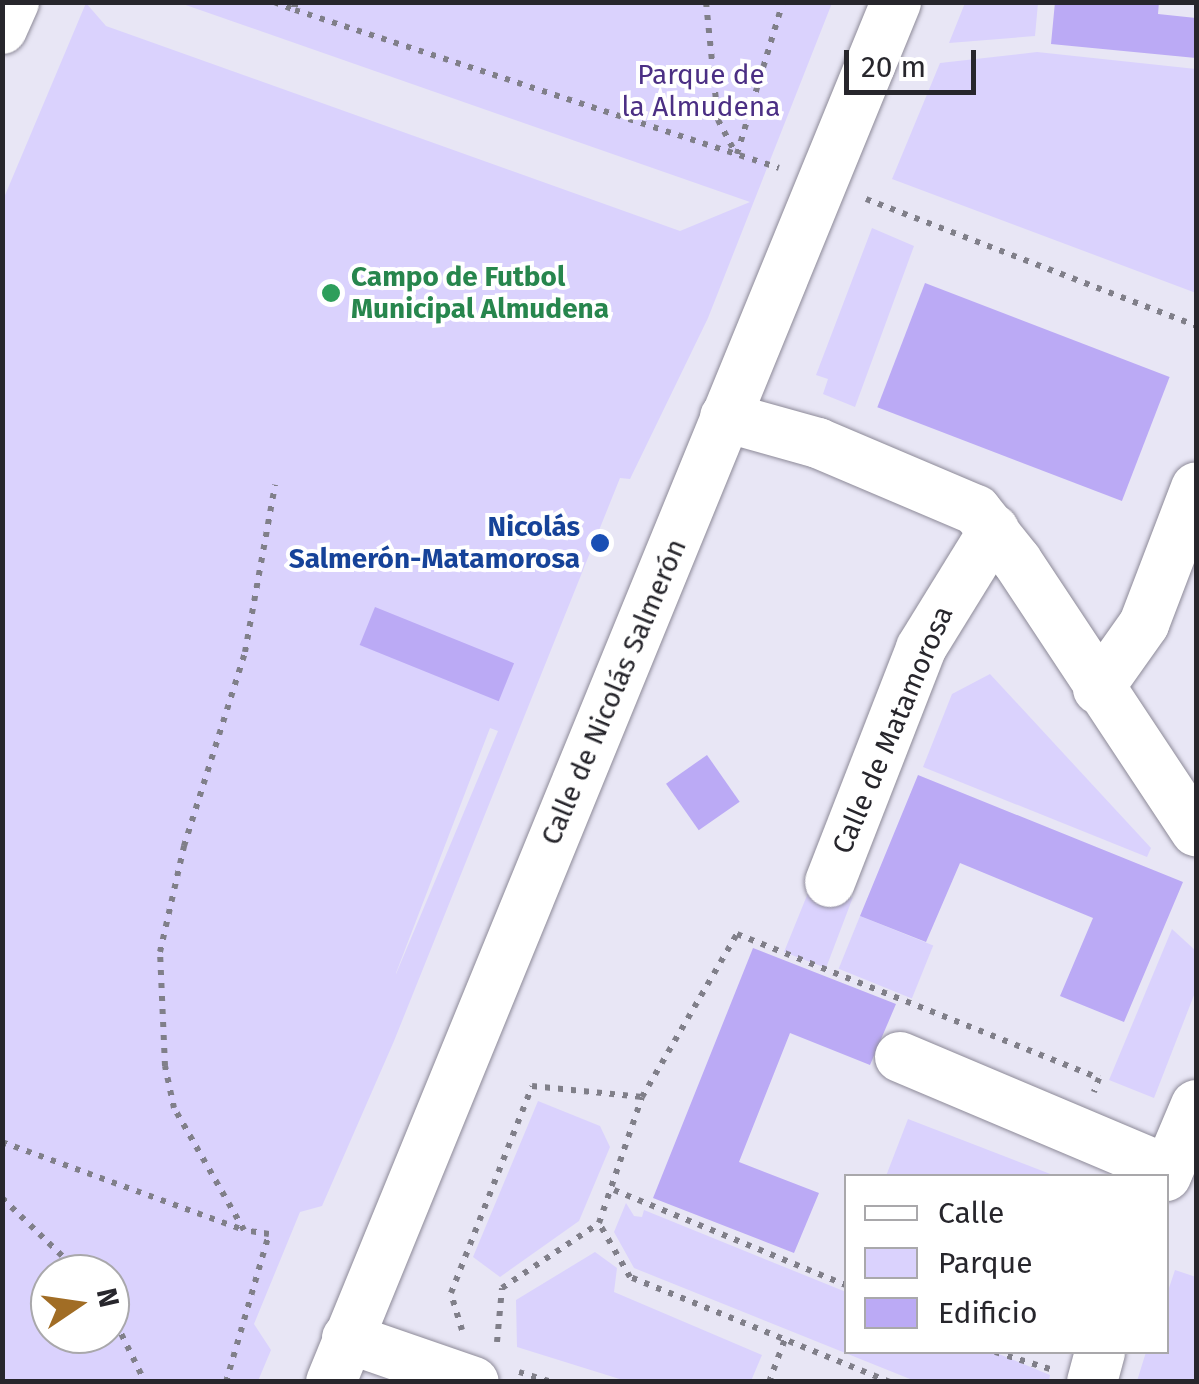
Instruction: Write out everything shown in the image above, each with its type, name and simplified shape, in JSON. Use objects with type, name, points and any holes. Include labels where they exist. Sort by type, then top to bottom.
[{"type":"street","points":[[2,29],[14,2]]},
{"type":"street","name":"Calle de Nicolás Salmerón","points":[[339,1360],[896,2]]},
{"type":"street","points":[[725,417],[818,443],[951,496],[994,530],[1098,689],[1176,776],[1196,831]]},
{"type":"street","points":[[1098,689],[1144,624],[1196,488]]},
{"type":"street","name":"Calle de Matamorosa","points":[[830,882],[922,648],[994,530]]},
{"type":"street","points":[[900,1057],[1167,1173],[1196,1105]]},
{"type":"street","points":[[339,1360],[485,1368]]},
{"type":"path","points":[[274,2],[822,182],[1196,326]]},
{"type":"path","points":[[706,2],[718,120],[736,154]]},
{"type":"path","points":[[736,154],[783,2]]},
{"type":"path","points":[[244,1230],[167,1088],[160,952],[189,828],[246,652],[275,485]]},
{"type":"path","points":[[485,1368],[502,1288],[599,1223],[614,1190],[642,1098],[737,934],[1099,1078],[1078,1132]]},
{"type":"path","points":[[551,1382],[485,1368],[462,1330],[451,1293],[532,1086],[642,1098]]},
{"type":"path","points":[[2,1142],[244,1230],[268,1234],[226,1382]]},
{"type":"path","points":[[614,1190],[844,1284]]},
{"type":"path","points":[[2,1198],[60,1254]]},
{"type":"path","points":[[599,1223],[630,1277],[890,1382]]},
{"type":"path","points":[[769,1382],[785,1339]]},
{"type":"path","points":[[130,1352],[145,1382]]},
{"type":"path","points":[[1006,1354],[1083,1368]]},
{"type":"green space","name":"Parque de la Almudena","points":[[86,3],[106,26],[680,231],[750,202],[180,3],[832,3],[708,318],[630,479],[620,478],[394,1041],[322,1206],[300,1212],[254,1324],[271,1350],[258,1381],[3,1382],[3,200]],"holes":[[[490,728],[498,731],[396,974]]]},
{"type":"green space","points":[[965,3],[1038,3],[1035,36],[949,43]]},
{"type":"green space","points":[[1037,52],[1196,69],[1196,293],[892,179],[940,63]]},
{"type":"green space","points":[[872,228],[914,246],[855,407],[823,394],[828,379],[816,375]]},
{"type":"green space","points":[[990,674],[1151,848],[1147,857],[923,767],[952,694]]},
{"type":"green space","points":[[808,893],[838,905],[853,897],[826,968],[784,952]]},
{"type":"green space","points":[[860,916],[933,946],[912,998],[839,969]]},
{"type":"green space","points":[[1172,929],[1196,951],[1196,990],[1154,1098],[1109,1080]]},
{"type":"green space","points":[[538,1101],[600,1126],[610,1147],[579,1221],[500,1277],[473,1257]]},
{"type":"green space","points":[[908,1119],[1050,1174],[887,1174]]},
{"type":"green space","points":[[626,1203],[634,1216],[642,1217],[644,1210],[844,1291],[844,1352],[634,1268],[614,1232]]},
{"type":"green space","points":[[595,1252],[617,1268],[614,1292],[762,1355],[751,1381],[626,1381],[517,1347],[516,1300]]},
{"type":"green space","points":[[1175,1270],[1196,1277],[1196,1381],[1137,1381],[1145,1354],[1169,1354],[1169,1288]]},
{"type":"green space","points":[[848,1354],[999,1354],[1050,1375],[1049,1381],[915,1381]]},
{"type":"building","points":[[1055,2],[1159,2],[1158,14],[1196,18],[1196,58],[1051,44]]},
{"type":"building","points":[[925,283],[1170,377],[1122,501],[877,407]]},
{"type":"building","points":[[375,607],[514,663],[499,701],[360,645]]},
{"type":"building","points":[[707,755],[740,802],[699,830],[666,784]]},
{"type":"building","points":[[918,775],[1183,882],[1124,1022],[1060,996],[1093,918],[960,863],[926,942],[860,916]]},
{"type":"building","points":[[753,948],[896,1004],[870,1065],[790,1033],[739,1162],[819,1193],[794,1253],[653,1198]]},
{"type":"place","name":"Campo de Futbol Municipal Almudena","points":[[331,293]]},
{"type":"place","name":"Nicolás Salmerón-Matamorosa","points":[[600,543]]}]
